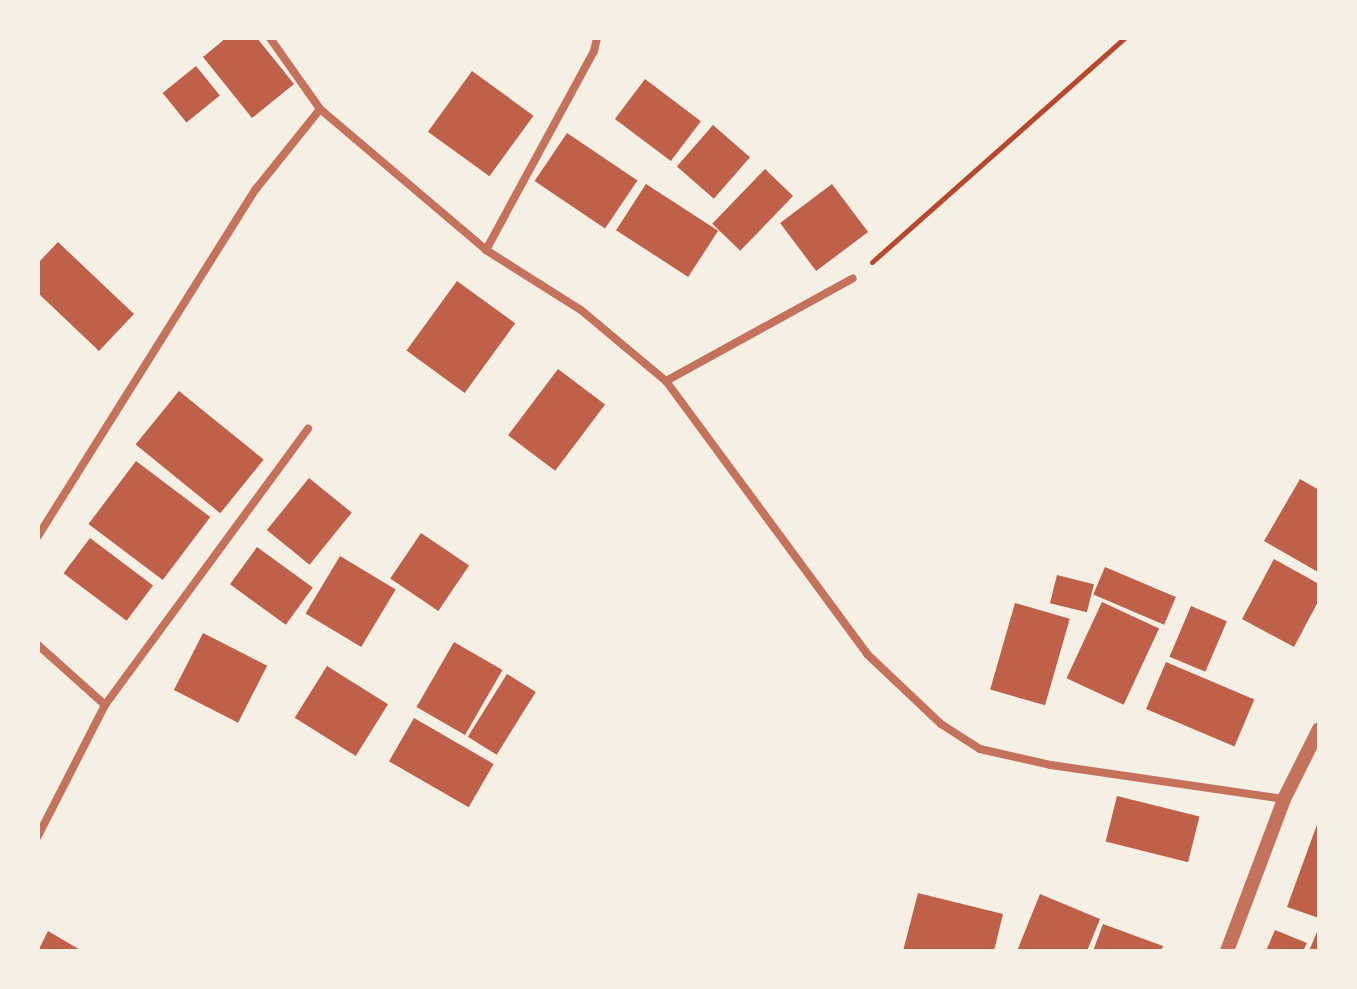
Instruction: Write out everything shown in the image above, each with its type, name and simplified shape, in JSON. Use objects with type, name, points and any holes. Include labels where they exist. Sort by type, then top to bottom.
[{"type":"street","points":[[270,38],[320,109],[486,250],[581,310],[666,381],[867,654],[941,724],[980,749],[1051,765],[1284,799]]},
{"type":"street","points":[[486,250],[587,64],[597,38]]},
{"type":"street","points":[[38,536],[256,189],[320,109]]},
{"type":"street","points":[[666,381],[853,278]]},
{"type":"street","points":[[38,836],[105,705],[308,429]]},
{"type":"street","points":[[38,645],[105,705]]},
{"type":"street","points":[[1227,951],[1284,799],[1319,729]]},
{"type":"path","points":[[853,278],[1124,38]]},
{"type":"building","points":[[226,38],[257,38],[294,84],[252,118],[203,57]]},
{"type":"building","points":[[196,66],[220,96],[186,123],[163,93]]},
{"type":"building","points":[[472,71],[533,116],[489,176],[428,132]]},
{"type":"building","points":[[645,79],[701,121],[671,161],[615,119]]},
{"type":"building","points":[[713,125],[750,157],[714,199],[677,167]]},
{"type":"building","points":[[567,133],[637,181],[605,229],[535,181]]},
{"type":"building","points":[[765,169],[793,196],[740,251],[712,224]]},
{"type":"building","points":[[646,184],[718,231],[688,277],[616,230]]},
{"type":"building","points":[[832,184],[868,232],[816,271],[780,223]]},
{"type":"building","points":[[58,242],[134,314],[99,351],[38,293],[38,263]]},
{"type":"building","points":[[457,281],[515,323],[465,393],[406,351]]},
{"type":"building","points":[[558,369],[605,405],[555,471],[508,435]]},
{"type":"building","points":[[179,391],[264,460],[220,513],[136,445]]},
{"type":"building","points":[[136,461],[210,517],[163,580],[88,524]]},
{"type":"building","points":[[309,478],[352,513],[310,565],[267,530]]},
{"type":"building","points":[[1300,479],[1319,490],[1318,572],[1264,541]]},
{"type":"building","points":[[421,533],[469,565],[438,611],[390,579]]},
{"type":"building","points":[[90,538],[153,586],[127,621],[64,573]]},
{"type":"building","points":[[257,547],[313,588],[286,625],[230,584]]},
{"type":"building","points":[[340,556],[396,589],[361,647],[305,613]]},
{"type":"building","points":[[1274,559],[1319,584],[1319,600],[1294,647],[1242,619]]},
{"type":"building","points":[[1105,567],[1176,597],[1164,625],[1093,595]]},
{"type":"building","points":[[1057,575],[1094,584],[1087,612],[1050,603]]},
{"type":"building","points":[[1102,602],[1159,629],[1124,705],[1067,678]]},
{"type":"building","points":[[1015,603],[1070,619],[1045,705],[990,690]]},
{"type":"building","points":[[1191,606],[1227,621],[1205,672],[1170,657]]},
{"type":"building","points":[[203,633],[267,666],[238,723],[174,690]]},
{"type":"building","points":[[454,642],[502,670],[465,735],[416,707]]},
{"type":"building","points":[[1166,662],[1254,700],[1234,746],[1146,709]]},
{"type":"building","points":[[327,666],[388,704],[356,756],[295,718]]},
{"type":"building","points":[[507,674],[536,692],[497,755],[468,737]]},
{"type":"building","points":[[414,718],[494,764],[469,807],[389,761]]},
{"type":"building","points":[[1117,796],[1199,817],[1188,862],[1106,842]]},
{"type":"building","points":[[1319,819],[1319,918],[1287,907]]},
{"type":"building","points":[[918,893],[1003,914],[994,951],[903,951]]},
{"type":"building","points":[[1040,894],[1100,919],[1087,951],[1017,951]]},
{"type":"building","points":[[1103,924],[1163,946],[1161,951],[1093,951]]},
{"type":"building","points":[[1319,927],[1319,951],[1309,951]]},
{"type":"building","points":[[1275,930],[1307,943],[1303,951],[1266,951]]},
{"type":"building","points":[[48,931],[82,951],[38,951]]}]
